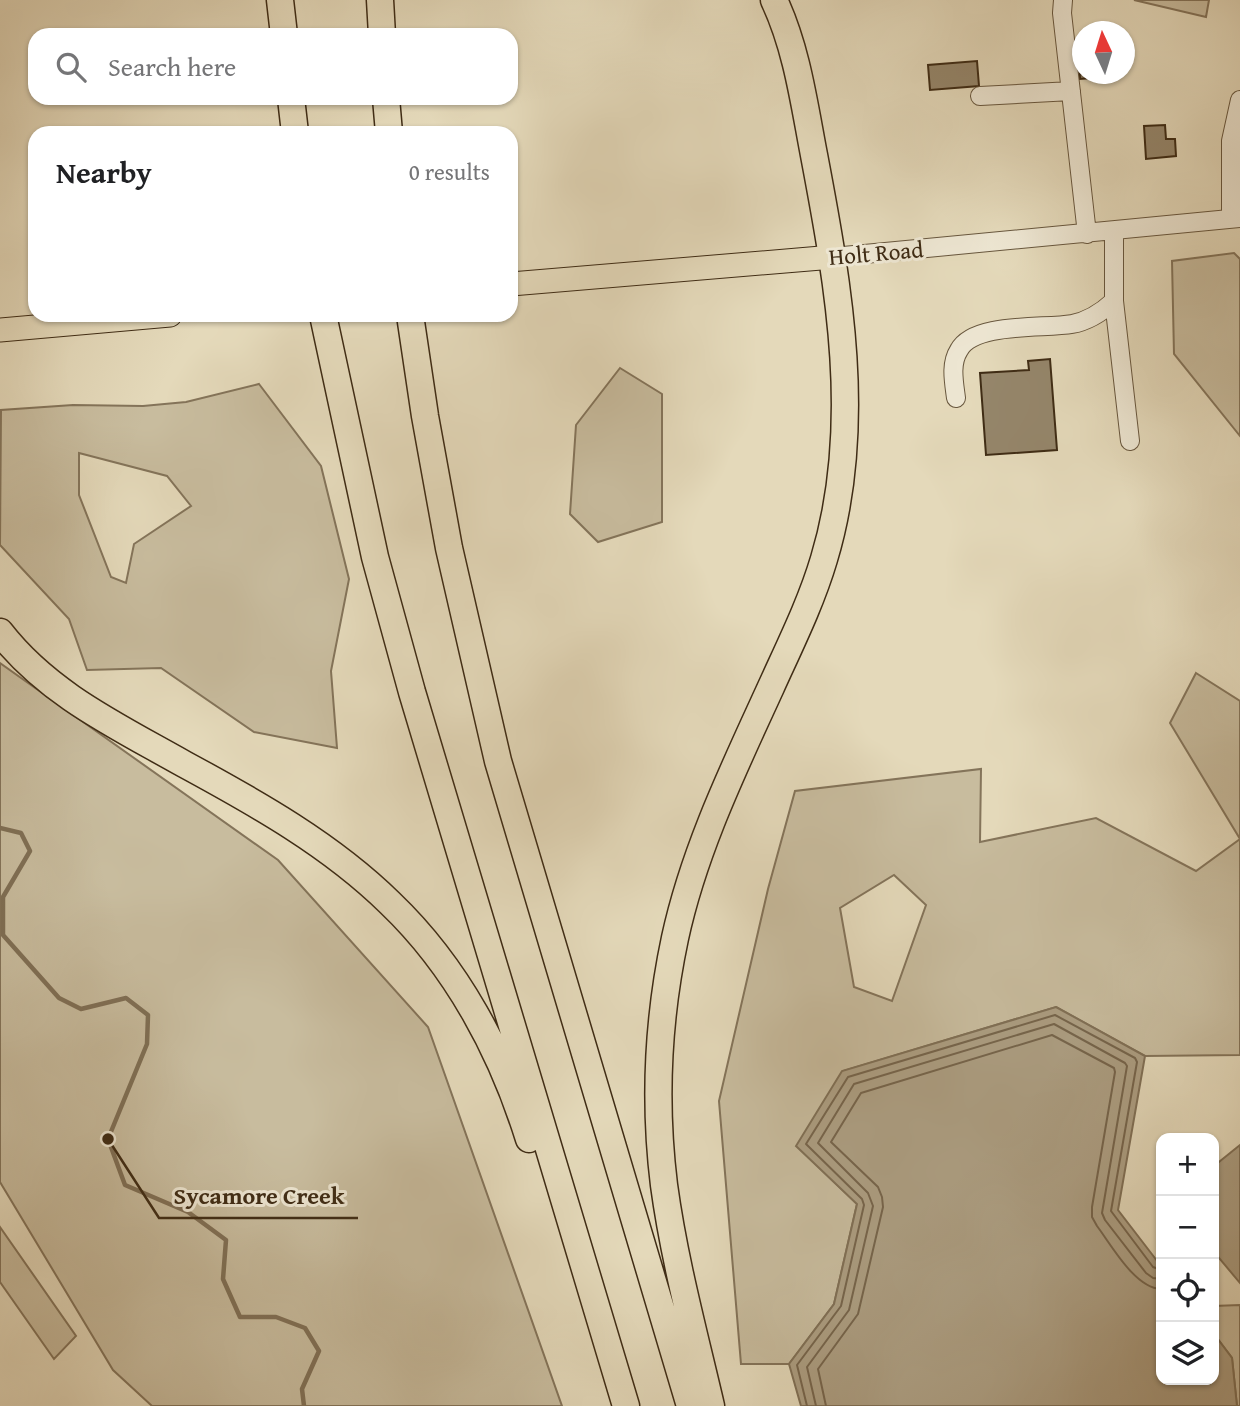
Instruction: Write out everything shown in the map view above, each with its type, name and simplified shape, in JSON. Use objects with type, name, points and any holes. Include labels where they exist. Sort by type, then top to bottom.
[{"type":"highway","points":[[280,0],[283,28]]},
{"type":"highway","points":[[380,0],[382,28]]},
{"type":"highway","points":[[711,1406],[664,1186],[659,1127],[666,995],[675,939],[706,836],[802,617],[824,560],[836,510],[845,417],[842,334],[833,257],[796,62],[774,0]]},
{"type":"highway","points":[[292,105],[294,126]]},
{"type":"highway","points":[[387,105],[389,126]]},
{"type":"highway","points":[[325,322],[375,557],[405,668],[626,1406]]},
{"type":"highway","points":[[411,322],[449,548],[498,761],[690,1406]]},
{"type":"highway","points":[[0,632],[35,671],[60,692],[313,841],[391,904],[421,938],[477,1015],[502,1064],[574,1280],[609,1349]]},
{"type":"main road","name":"Holt Road","points":[[518,283],[833,257]]},
{"type":"main road","points":[[0,330],[91,322]]},
{"type":"street","points":[[1063,0],[1062,13],[1087,234]]},
{"type":"street","points":[[980,96],[1070,91]]},
{"type":"street","points":[[1236,218],[1231,141],[1240,100]]},
{"type":"street","name":"Holt Road","points":[[833,257],[1236,218]]},
{"type":"street","points":[[1114,231],[1114,301],[1130,442]]},
{"type":"street","points":[[956,398],[953,370],[958,350],[970,337],[991,331],[1074,324],[1098,315],[1114,301]]},
{"type":"shaded area","points":[[1134,0],[1209,0],[1206,17]]},
{"type":"shaded area","points":[[1234,253],[1240,259],[1240,436],[1174,354],[1172,261]]},
{"type":"shaded area","points":[[620,368],[662,394],[662,522],[598,542],[570,514],[576,425]]},
{"type":"shaded area","points":[[259,384],[321,466],[349,579],[331,671],[337,748],[254,732],[161,668],[87,670],[69,619],[0,545],[1,410],[73,405],[143,406],[186,402]],"holes":[[[79,453],[167,476],[191,506],[134,544],[126,583],[111,577],[79,495]]]},
{"type":"shaded area","points":[[0,663],[278,860],[428,1027],[562,1406],[152,1406],[113,1370],[0,1182]]},
{"type":"shaded area","points":[[1196,673],[1240,701],[1240,839],[1170,723]]},
{"type":"shaded area","points":[[981,769],[980,842],[1096,818],[1196,871],[1240,839],[1240,1055],[1145,1056],[1056,1007],[843,1071],[797,1146],[857,1204],[834,1304],[789,1364],[741,1364],[719,1101],[768,889],[795,791]],"holes":[[[894,875],[926,905],[892,1001],[854,987],[840,908]]]},
{"type":"shaded area","points":[[0,1227],[76,1336],[54,1359],[0,1282]]},
{"type":"shaded area","points":[[1240,1305],[1240,1406],[1237,1406],[1232,1358],[1219,1341],[1219,1306]]},
{"type":"water","points":[[1056,1007],[1145,1056],[1118,1210],[1156,1259],[1156,1385],[1219,1385],[1219,1341],[1232,1358],[1237,1406],[801,1406],[789,1364],[834,1304],[857,1204],[796,1146],[842,1071]]},
{"type":"water","points":[[1240,1145],[1240,1283],[1219,1258],[1219,1162]]},
{"type":"building","points":[[977,61],[979,86],[930,90],[928,65]]},
{"type":"building","points":[[1165,125],[1166,139],[1175,139],[1176,156],[1146,159],[1144,126]]},
{"type":"building","points":[[1050,359],[1057,450],[986,455],[980,373],[1029,370],[1028,361]]},
{"type":"waterway","points":[[0,828],[21,833],[30,851],[3,897],[3,935],[59,998],[81,1009],[126,998],[148,1015],[147,1044],[108,1139],[125,1185],[188,1212],[226,1240],[223,1279],[240,1317],[276,1317],[305,1328],[319,1351],[302,1389],[304,1406]]},
{"type":"place","name":"Sycamore Creek","points":[[108,1139]]}]
